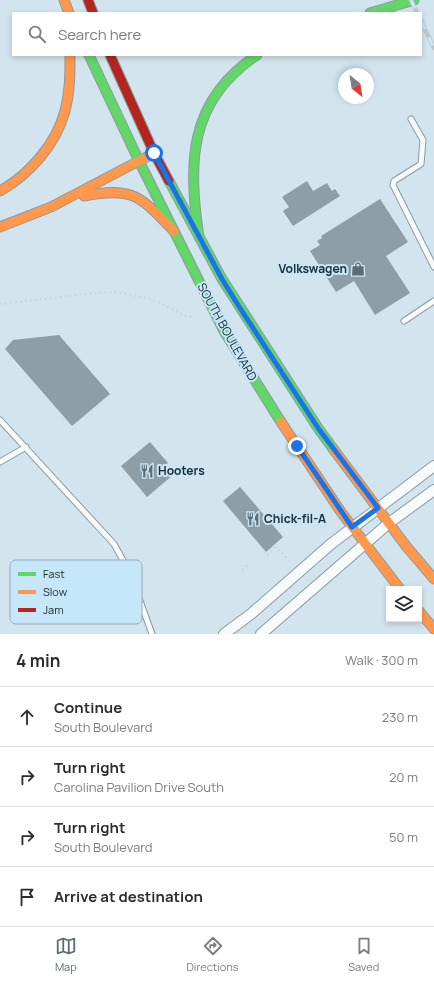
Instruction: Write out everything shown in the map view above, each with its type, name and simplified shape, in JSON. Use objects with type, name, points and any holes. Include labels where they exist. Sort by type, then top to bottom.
[{"type":"main road","points":[[64,0],[69,12]]},
{"type":"main road","points":[[88,0],[93,12]]},
{"type":"main road","points":[[373,12],[414,0]]},
{"type":"main road","points":[[0,192],[24,175],[55,137],[64,115],[69,96],[70,56]]},
{"type":"main road","name":"SOUTH BOULEVARD","points":[[89,56],[139,161],[224,331],[267,401],[352,527],[398,586]]},
{"type":"main road","name":"SOUTH BOULEVARD","points":[[110,56],[154,153],[222,279],[318,428],[406,546],[434,578]]},
{"type":"main road","points":[[199,236],[194,202],[192,166],[196,135],[200,123],[220,89],[234,73],[256,56]]},
{"type":"main road","points":[[0,226],[51,208],[154,153]]},
{"type":"main road","points":[[63,201],[103,192],[125,192],[142,199],[174,231]]},
{"type":"main road","points":[[422,615],[434,629]]},
{"type":"street","points":[[224,634],[251,614],[352,527],[434,466]]},
{"type":"street","points":[[261,634],[389,523],[434,490]]},
{"type":"lane","points":[[411,118],[423,140],[421,164],[394,181],[393,185],[434,267]]},
{"type":"lane","points":[[404,321],[434,301]]},
{"type":"lane","points":[[0,420],[114,544],[123,560]]},
{"type":"lane","points":[[0,462],[26,448]]},
{"type":"lane","points":[[142,606],[152,634]]},
{"type":"path","points":[[0,304],[94,292],[116,292],[147,298],[185,316],[192,317]]},
{"type":"path","points":[[264,551],[267,555],[276,547],[292,565]]},
{"type":"path","points":[[242,570],[250,563]]},
{"type":"building","points":[[307,181],[313,191],[327,183],[332,191],[335,189],[340,196],[293,226],[283,211],[289,207],[282,197]]},
{"type":"building","name":"Volkswagen","points":[[380,199],[408,242],[386,256],[410,293],[375,315],[354,281],[336,292],[310,251],[320,245],[317,241],[322,238],[321,236]]},
{"type":"building","points":[[59,335],[110,394],[72,426],[5,349],[13,340]]},
{"type":"building","name":"Hooters","points":[[150,442],[168,463],[165,465],[173,475],[147,497],[121,466]]},
{"type":"building","name":"Chick-fil-A","points":[[240,487],[283,537],[266,552],[223,501]]},
{"type":"railway","points":[[411,0],[417,12]]},
{"type":"railway","points":[[422,23],[434,48]]},
{"type":"traffic: fast","points":[[373,12],[414,0]]},
{"type":"traffic: fast","points":[[89,56],[139,161],[224,331],[281,422]]},
{"type":"traffic: fast","points":[[199,237],[194,184],[194,159],[198,136],[205,113],[217,92],[234,73],[256,56]]},
{"type":"traffic: fast","points":[[169,181],[222,279],[318,428],[334,450]]},
{"type":"traffic: slow","points":[[64,0],[69,12]]},
{"type":"traffic: slow","points":[[0,191],[22,176],[31,167],[55,135],[61,123],[67,104],[70,56]]},
{"type":"traffic: slow","points":[[0,227],[51,207],[154,153]]},
{"type":"traffic: slow","points":[[84,196],[115,192],[135,197],[144,202],[174,231]]},
{"type":"traffic: slow","points":[[281,422],[341,512],[398,586]]},
{"type":"traffic: slow","points":[[334,450],[406,546],[434,579]]},
{"type":"traffic: slow","points":[[422,615],[434,629]]},
{"type":"traffic: jam","points":[[88,0],[93,12]]},
{"type":"traffic: jam","points":[[110,56],[154,153],[169,181]]},
{"type":"place","name":"Volkswagen","points":[[358,269]]},
{"type":"place","name":"Hooters","points":[[147,471]]},
{"type":"place","name":"Chick-fil-A","points":[[253,519]]},
{"type":"route","points":[[154,153],[222,279],[255,332],[318,428],[378,508],[352,527],[297,446]]}]
